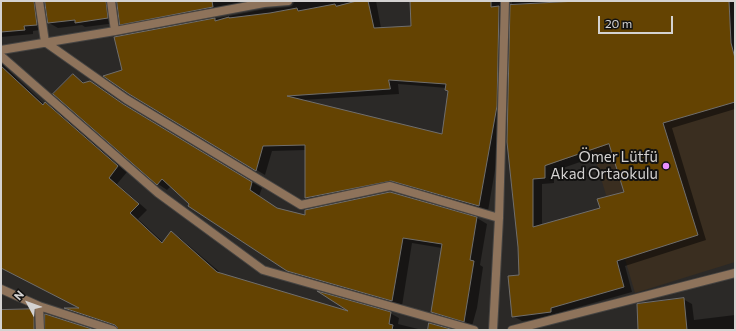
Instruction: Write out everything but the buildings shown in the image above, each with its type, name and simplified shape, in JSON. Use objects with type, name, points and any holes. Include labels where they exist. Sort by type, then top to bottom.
[{"type":"street","points":[[38,1],[45,42],[126,99],[302,205],[390,186],[499,218]]},
{"type":"street","points":[[111,1],[114,31]]},
{"type":"street","points":[[1,50],[114,31],[264,2],[288,1]]},
{"type":"street","points":[[493,330],[499,218],[505,1]]},
{"type":"street","points":[[1,56],[158,193],[263,270],[474,330]]},
{"type":"street","points":[[512,330],[735,273]]},
{"type":"street","points":[[1,289],[39,306],[113,330]]},
{"type":"street","points":[[39,306],[40,330]]},
{"type":"shaded area","name":"Ömer Lütfü Akad Ortaokulu","points":[[735,52],[735,262],[635,293],[569,70]]},
{"type":"place","name":"Ömer Lütfü Akad Ortaokulu","points":[[666,166]]}]
